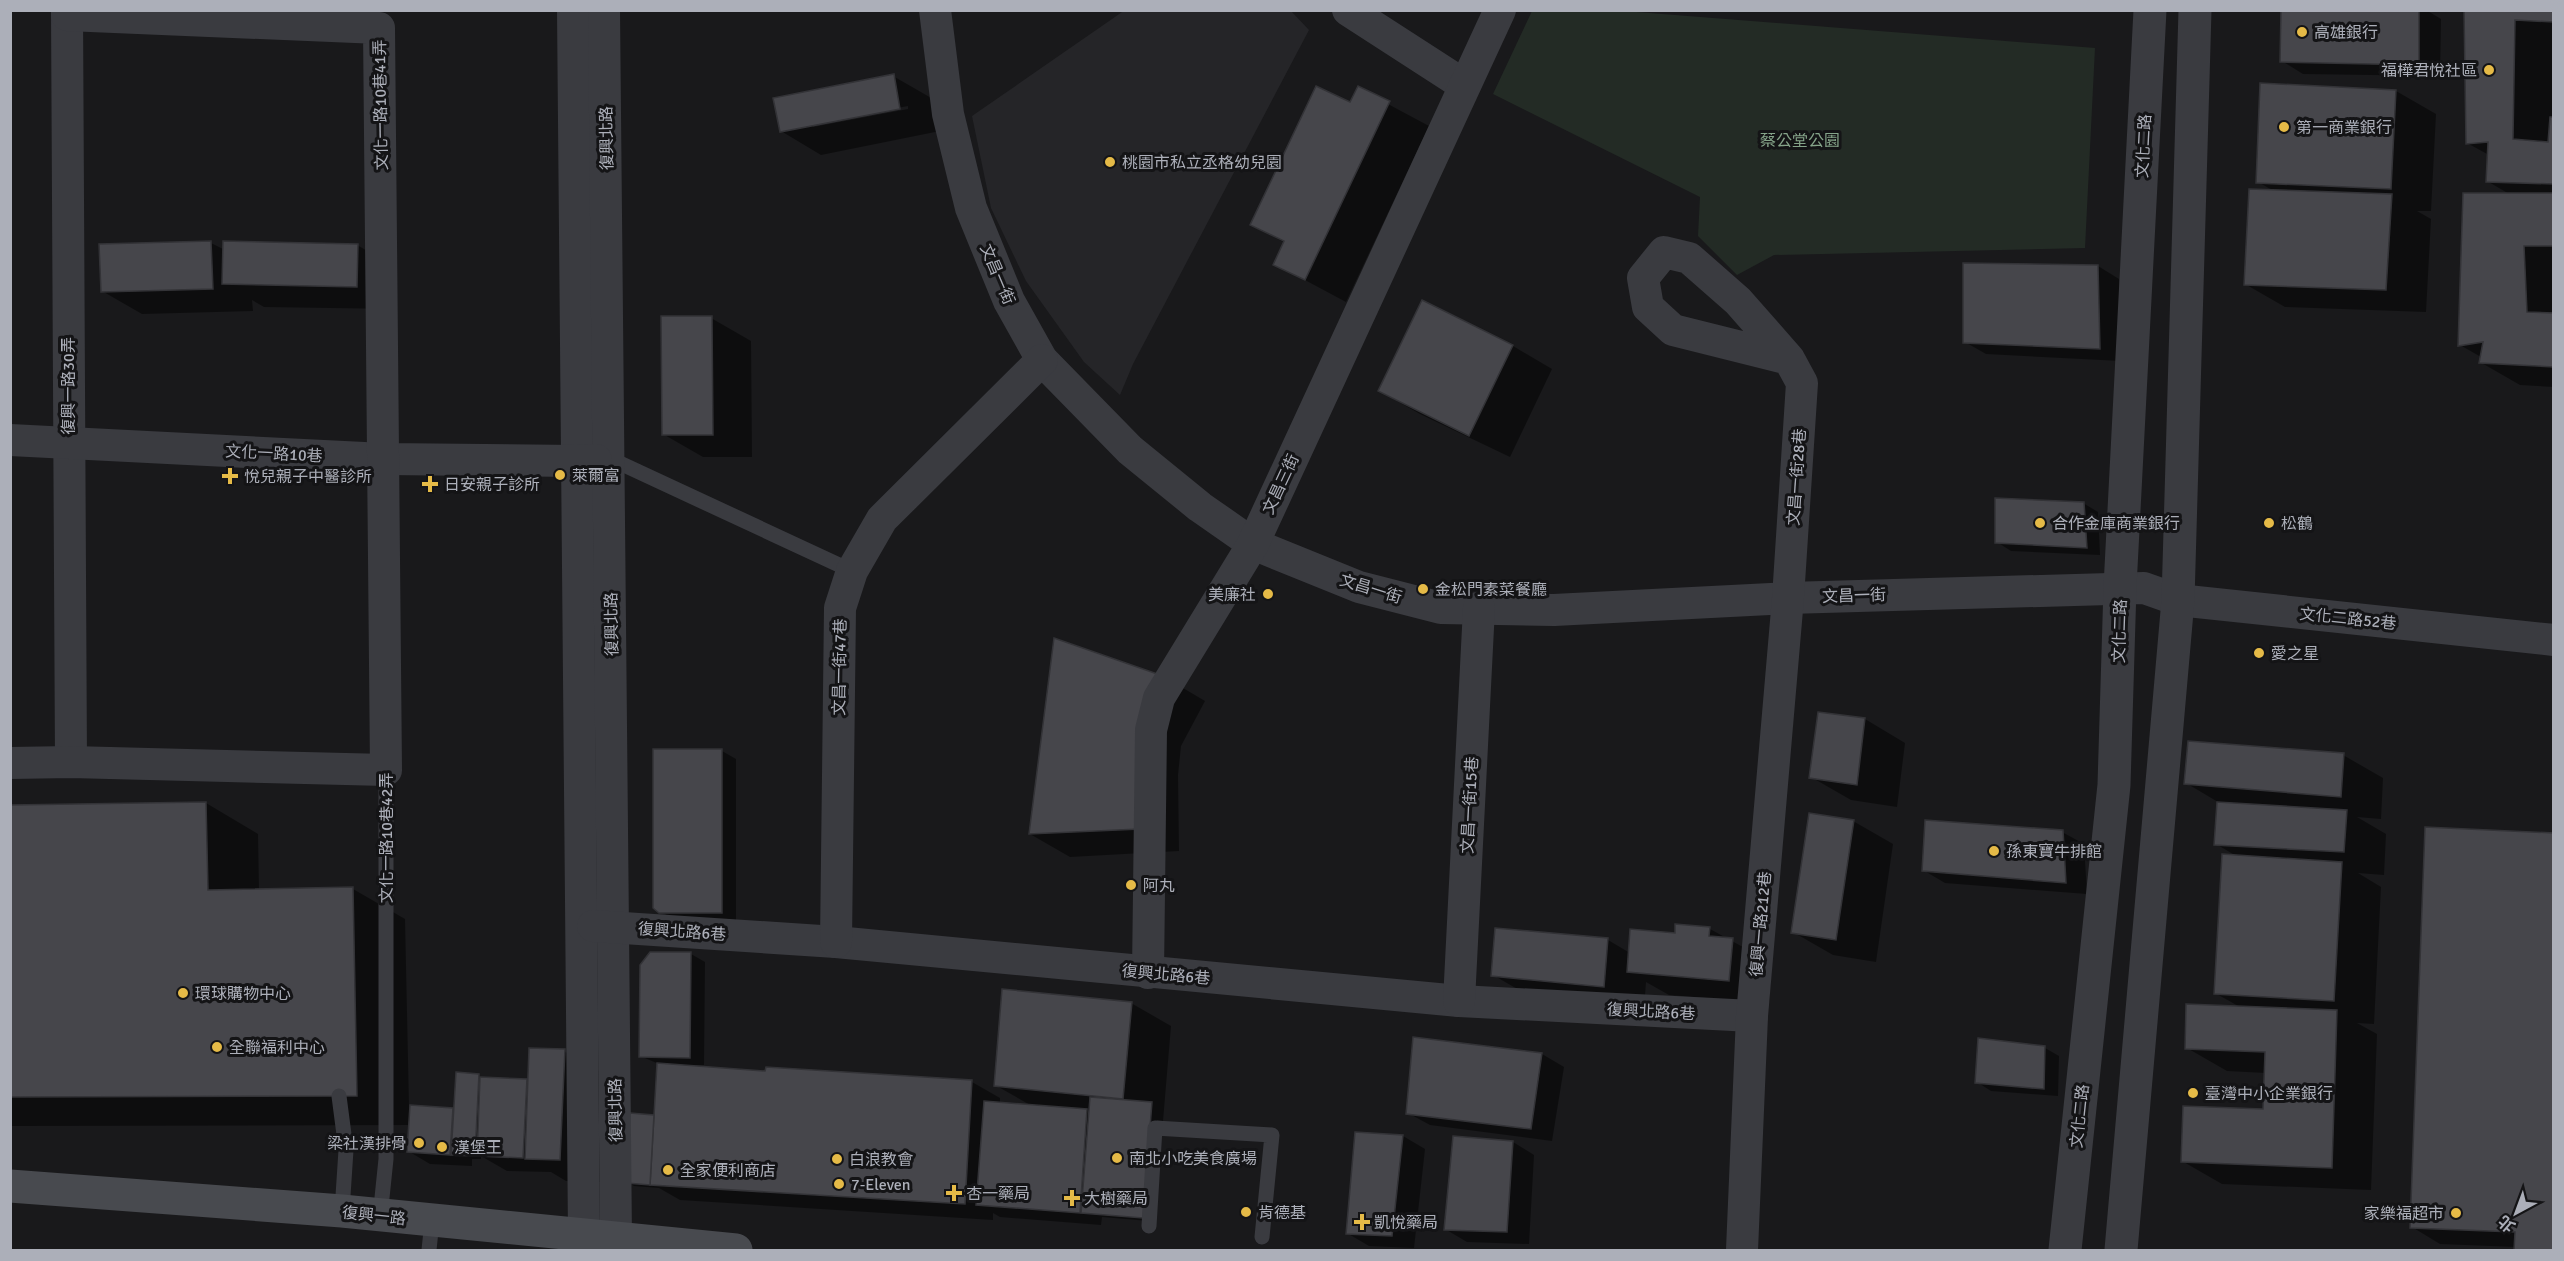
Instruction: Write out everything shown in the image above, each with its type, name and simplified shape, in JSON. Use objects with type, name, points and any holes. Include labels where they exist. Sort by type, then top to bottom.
[{"type":"main road","name":"復興一路","points":[[10,1186],[342,1211],[380,1216],[431,1236],[584,1235],[719,1249]]},
{"type":"street","name":"文昌一街","points":[[934,10],[948,114],[971,208],[1008,300],[1042,360],[1130,450],[1200,507],[1253,544],[1359,587],[1441,608],[1554,610],[1788,598],[2132,587]]},
{"type":"street","points":[[1348,10],[1464,85]]},
{"type":"street","name":"文昌三街","points":[[1148,973],[1151,730],[1159,698],[1253,544],[1500,10]]},
{"type":"street","name":"文化二路","points":[[2065,1251],[2114,785],[2132,587],[2150,10]]},
{"type":"street","points":[[2121,1251],[2178,600],[2195,10]]},
{"type":"street","name":"復興一路30弄","points":[[67,13],[71,762]]},
{"type":"street","name":"文化一路10巷41弄","points":[[67,13],[380,28],[384,459]]},
{"type":"street","points":[[573,25],[604,25]]},
{"type":"street","name":"復興北路","points":[[573,25],[584,1235]]},
{"type":"street","name":"復興北路","points":[[604,25],[616,1238]]},
{"type":"street","name":"文昌一街47巷","points":[[836,942],[840,608],[852,571],[882,519],[1042,360]]},
{"type":"street","name":"文昌一街28巷","points":[[1788,598],[1802,383],[1789,360]]},
{"type":"street","name":"文化一路10巷","points":[[10,440],[384,459],[577,462],[609,458]]},
{"type":"street","name":"文化一路10巷42弄","points":[[384,459],[386,770]]},
{"type":"street","name":"文化二路52巷","points":[[2132,587],[2178,600],[2553,640]]},
{"type":"street","name":"復興一路212巷","points":[[1742,1251],[1752,1016],[1788,598]]},
{"type":"street","name":"文昌一街15巷","points":[[1459,1001],[1479,608]]},
{"type":"street","points":[[578,620],[611,619]]},
{"type":"street","points":[[10,763],[71,762],[386,770]]},
{"type":"street","name":"復興北路6巷","points":[[581,926],[836,942],[1459,1001],[1752,1016]]},
{"type":"lane","points":[[609,458],[852,571]]},
{"type":"lane","name":"文化一路10巷42弄","points":[[380,1216],[386,1159],[386,770]]},
{"type":"lane","points":[[339,1096],[346,1150],[342,1211]]},
{"type":"lane","points":[[1149,1226],[1155,1128],[1272,1135],[1262,1237]]},
{"type":"shaded area","name":"桃園市私立丞格幼兒園","points":[[1125,10],[1291,11],[1309,30],[1133,364],[1120,395],[1084,362],[1026,281],[991,208],[972,116]]},
{"type":"green space","name":"蔡公堂公園","points":[[1532,11],[1624,11],[2095,48],[2085,248],[1774,255],[1737,275],[1698,236],[1700,197],[1493,94]]},
{"type":"building","points":[[2281,10],[2419,10],[2419,65],[2280,62]]},
{"type":"building","name":"福樺君悅社區","points":[[2464,10],[2554,10],[2554,22],[2515,20],[2513,139],[2548,142],[2550,117],[2554,117],[2554,184],[2486,182],[2488,142],[2466,144]]},
{"type":"building","points":[[894,74],[900,109],[780,132],[773,98]]},
{"type":"building","points":[[2260,83],[2396,90],[2391,189],[2256,183]]},
{"type":"building","points":[[1316,86],[1350,102],[1358,86],[1390,101],[1305,280],[1273,265],[1284,241],[1250,225]]},
{"type":"building","points":[[2249,189],[2392,194],[2386,290],[2244,285]]},
{"type":"building","points":[[2463,193],[2554,193],[2554,246],[2524,246],[2527,312],[2554,313],[2554,367],[2479,363],[2483,342],[2458,346]]},
{"type":"building","points":[[211,241],[213,289],[101,292],[99,244]]},
{"type":"building","points":[[223,241],[358,244],[357,287],[222,284]]},
{"type":"building","points":[[1963,263],[2098,265],[2100,349],[1963,343]]},
{"type":"building","points":[[1422,300],[1513,345],[1469,436],[1378,391]]},
{"type":"building","points":[[661,316],[712,316],[713,435],[662,435]]},
{"type":"building","name":"合作金庫商業銀行","points":[[1995,498],[2084,502],[2087,548],[1995,543]]},
{"type":"building","points":[[1054,638],[1166,677],[1140,829],[1029,834]]},
{"type":"building","points":[[1818,712],[1865,718],[1857,785],[1809,778]]},
{"type":"building","points":[[2188,741],[2344,753],[2341,797],[2184,784]]},
{"type":"building","points":[[653,749],[722,749],[722,913],[659,913],[653,908]]},
{"type":"building","name":"環球購物中心","points":[[206,802],[208,890],[353,887],[357,1096],[10,1097],[10,805]]},
{"type":"building","points":[[2217,802],[2347,810],[2344,852],[2214,845]]},
{"type":"building","points":[[1809,813],[1854,820],[1836,940],[1791,933]]},
{"type":"building","name":"孫東寶牛排館","points":[[1925,820],[2063,830],[2066,883],[1922,871]]},
{"type":"building","points":[[2425,827],[2554,833],[2554,1250],[2514,1250],[2515,1232],[2410,1228]]},
{"type":"building","points":[[2222,854],[2342,862],[2334,1001],[2214,994]]},
{"type":"building","points":[[1675,924],[1710,927],[1709,936],[1733,938],[1729,981],[1627,972],[1630,929],[1675,933]]},
{"type":"building","points":[[1495,928],[1608,938],[1604,987],[1491,976]]},
{"type":"building","points":[[650,952],[691,952],[690,1058],[639,1057],[640,965]]},
{"type":"building","points":[[1002,989],[1132,1002],[1123,1099],[994,1086]]},
{"type":"building","points":[[2186,1004],[2337,1010],[2332,1168],[2181,1162],[2183,1106],[2263,1109],[2265,1052],[2185,1049]]},
{"type":"building","points":[[1413,1037],[1542,1053],[1531,1129],[1406,1114]]},
{"type":"building","points":[[1978,1038],[2045,1046],[2044,1089],[1975,1083]]},
{"type":"building","points":[[529,1048],[565,1049],[560,1160],[525,1159]]},
{"type":"building","points":[[657,1063],[765,1071],[766,1067],[972,1080],[965,1204],[650,1185]]},
{"type":"building","points":[[456,1072],[479,1074],[475,1156],[451,1155]]},
{"type":"building","points":[[480,1077],[527,1079],[523,1158],[477,1156]]},
{"type":"building","name":"南北小吃美食廣場","points":[[1090,1097],[1152,1102],[1143,1218],[1081,1213]]},
{"type":"building","points":[[984,1101],[1087,1109],[1080,1213],[976,1205]]},
{"type":"building","points":[[410,1105],[453,1108],[450,1155],[407,1152]]},
{"type":"building","points":[[630,1113],[654,1115],[650,1185],[626,1183]]},
{"type":"building","points":[[1355,1132],[1403,1135],[1392,1236],[1346,1234]]},
{"type":"building","points":[[1453,1136],[1513,1141],[1507,1232],[1444,1230]]},
{"type":"place","name":"高雄銀行","points":[[2302,32]]},
{"type":"place","name":"福樺君悅社區","points":[[2489,70]]},
{"type":"place","name":"第一商業銀行","points":[[2284,127]]},
{"type":"place","name":"桃園市私立丞格幼兒園","points":[[1110,162]]},
{"type":"place","name":"萊爾富","points":[[560,475]]},
{"type":"place","name":"悅兒親子中醫診所","points":[[230,476]]},
{"type":"place","name":"日安親子診所","points":[[430,484]]},
{"type":"place","name":"合作金庫商業銀行","points":[[2040,523]]},
{"type":"place","name":"松鶴","points":[[2269,523]]},
{"type":"place","name":"金松門素菜餐廳","points":[[1423,589]]},
{"type":"place","name":"美廉社","points":[[1268,594]]},
{"type":"place","name":"愛之星","points":[[2259,653]]},
{"type":"place","name":"孫東寶牛排館","points":[[1994,851]]},
{"type":"place","name":"阿丸","points":[[1131,885]]},
{"type":"place","name":"環球購物中心","points":[[183,993]]},
{"type":"place","name":"全聯福利中心","points":[[217,1047]]},
{"type":"place","name":"臺灣中小企業銀行","points":[[2193,1093]]},
{"type":"place","name":"梁社漢排骨","points":[[419,1143]]},
{"type":"place","name":"漢堡王","points":[[442,1147]]},
{"type":"place","name":"南北小吃美食廣場","points":[[1117,1158]]},
{"type":"place","name":"白浪教會","points":[[837,1159]]},
{"type":"place","name":"全家便利商店","points":[[668,1170]]},
{"type":"place","name":"7-Eleven","points":[[839,1184]]},
{"type":"place","name":"杏一藥局","points":[[954,1193]]},
{"type":"place","name":"大樹藥局","points":[[1072,1198]]},
{"type":"place","name":"肯德基","points":[[1246,1212]]},
{"type":"place","name":"家樂福超市","points":[[2456,1213]]},
{"type":"place","name":"凱悅藥局","points":[[1362,1222]]}]
